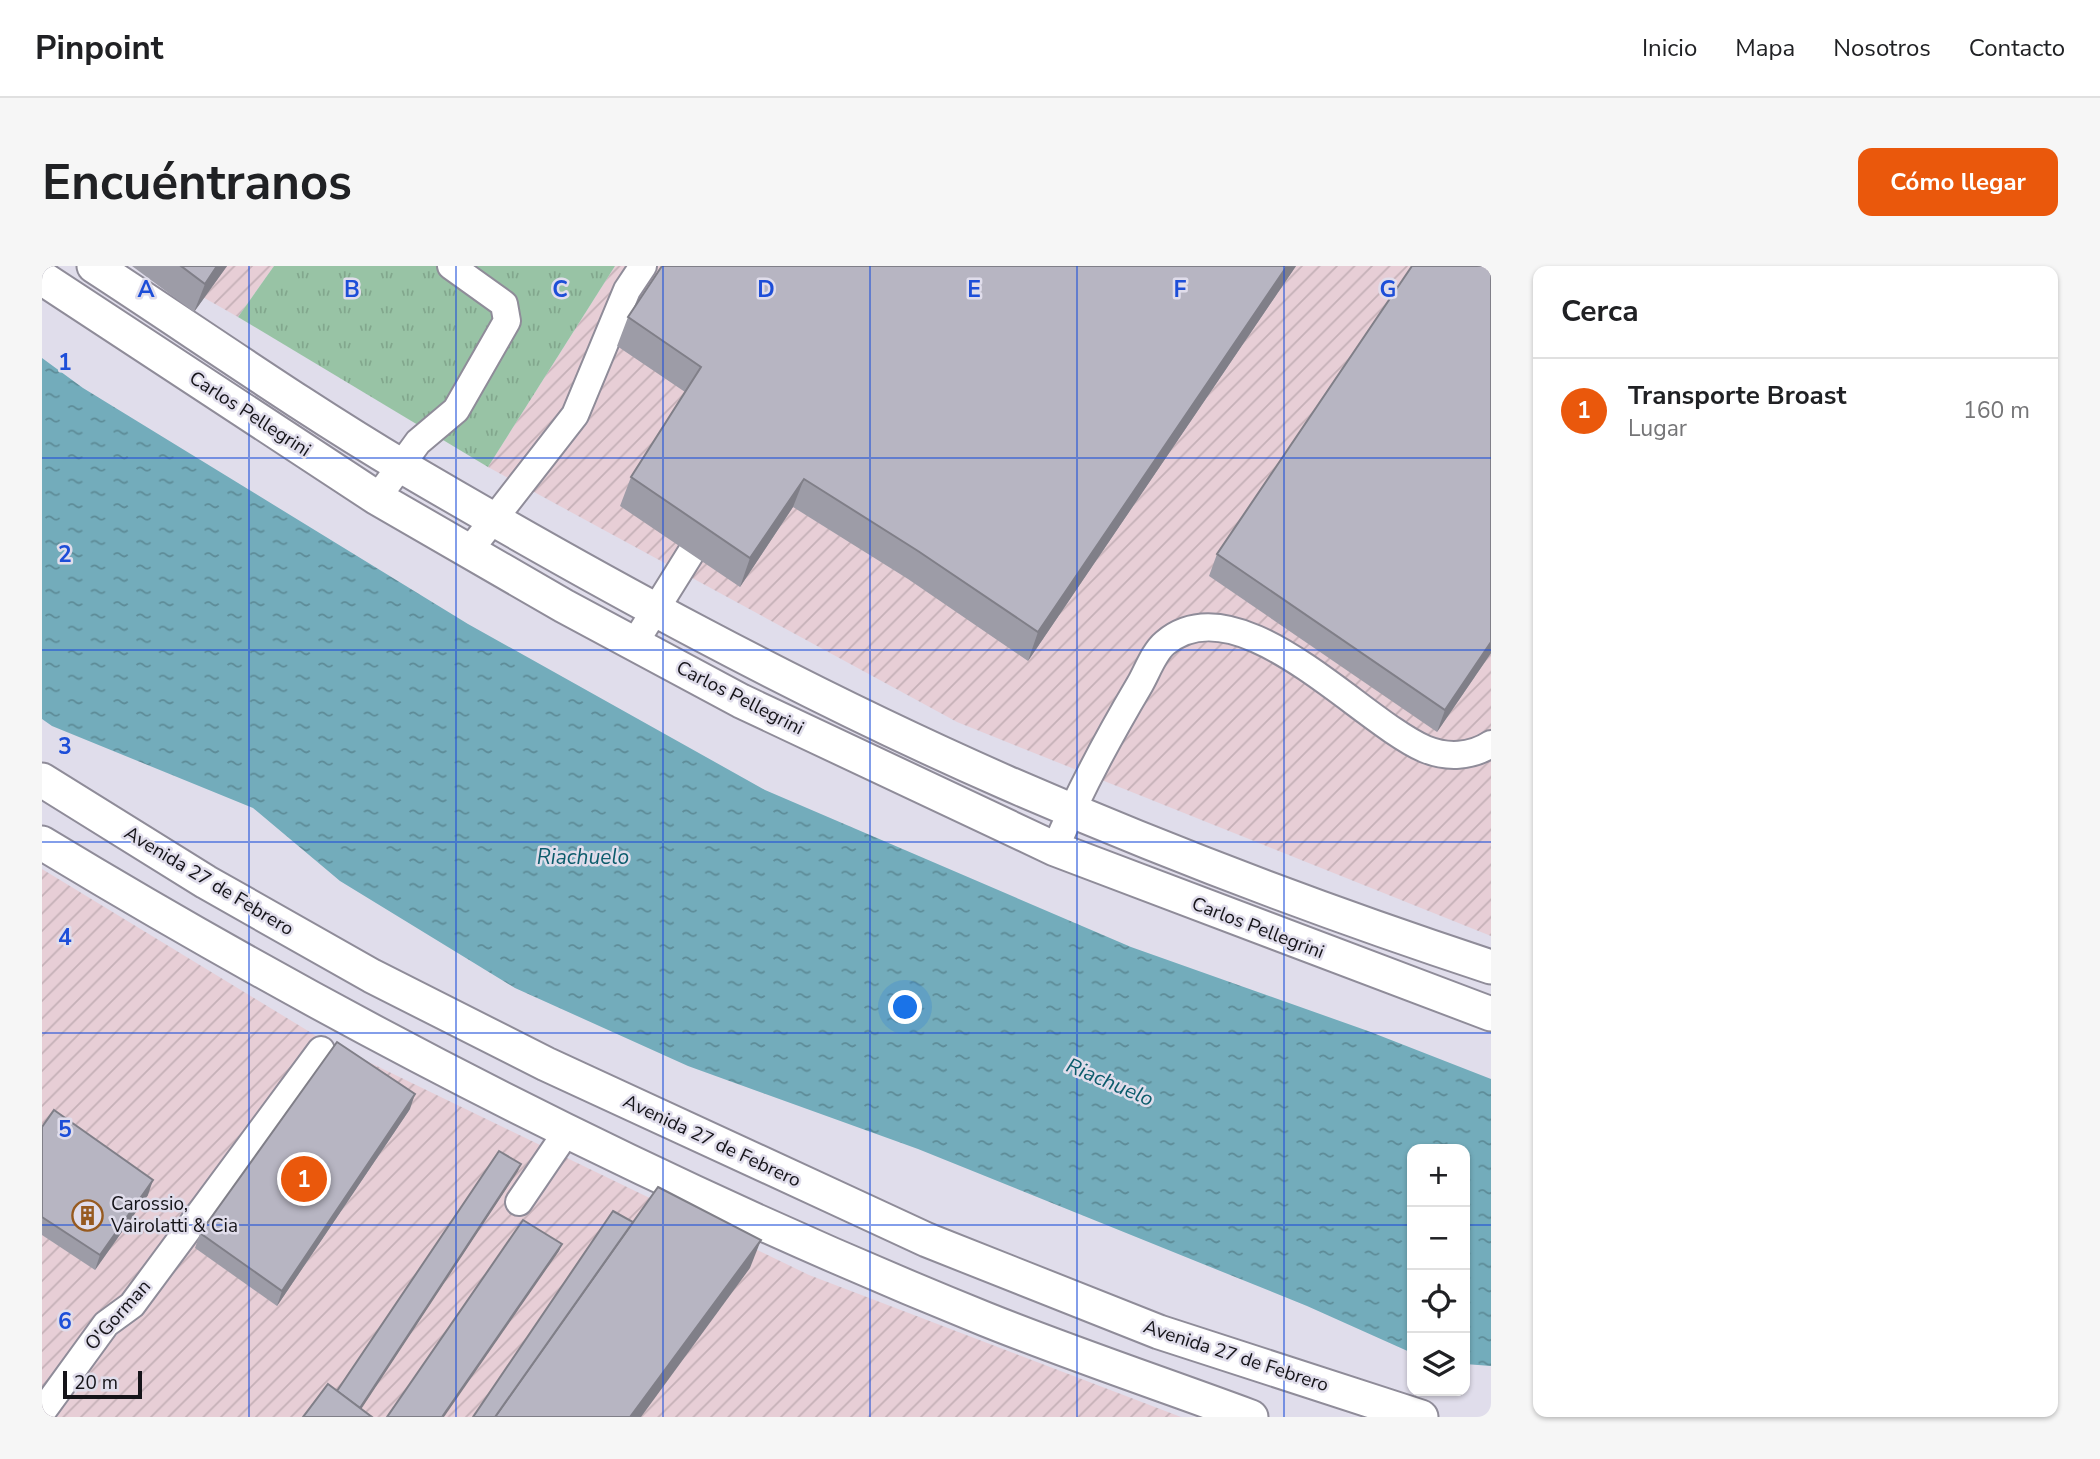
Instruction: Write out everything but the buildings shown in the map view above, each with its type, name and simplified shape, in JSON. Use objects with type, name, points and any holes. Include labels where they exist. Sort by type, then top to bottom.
[{"type":"main road","name":"Carlos Pellegrini","points":[[94,266],[400,465],[655,609],[762,665],[1002,780],[1072,810],[1271,887],[1491,967]]},
{"type":"main road","name":"Carlos Pellegrini","points":[[42,278],[377,498],[741,701],[1055,849],[1491,1014]]},
{"type":"main road","name":"Avenida 27 de Febrero","points":[[42,780],[206,882],[372,976],[546,1064],[832,1196],[837,1185],[846,1182],[906,1208],[927,1240],[1159,1332],[1421,1417]]},
{"type":"main road","points":[[42,843],[166,918],[343,1017],[568,1130],[813,1245],[987,1320],[1213,1411],[1251,1417]]},
{"type":"main road","points":[[343,1017],[372,976]]},
{"type":"main road","points":[[813,1245],[832,1196]]},
{"type":"street","points":[[377,498],[418,442],[456,410],[507,321],[504,304],[451,266]]},
{"type":"street","points":[[469,551],[575,415],[627,290],[643,266]]},
{"type":"street","points":[[634,643],[692,551]]},
{"type":"street","points":[[1055,849],[1100,751],[1163,644],[1180,634],[1206,628],[1228,630],[1270,645],[1423,748],[1458,756],[1491,744]]},
{"type":"street","name":"O'Gorman","points":[[42,1412],[106,1324],[132,1304],[321,1050]]},
{"type":"street","points":[[519,1202],[568,1130]]},
{"type":"shaded area","points":[[148,266],[274,266],[238,317]]},
{"type":"shaded area","points":[[615,266],[1491,266],[1491,936],[957,722],[488,467]]},
{"type":"shaded area","points":[[42,869],[323,1040],[809,1275],[1181,1417],[42,1417]]},
{"type":"green space","points":[[274,266],[615,266],[488,467],[238,317]]},
{"type":"water","name":"Riachuelo","points":[[42,358],[83,388],[468,624],[765,790],[1131,947],[1368,1031],[1491,1079],[1491,1366],[1470,1364],[1470,1144],[1407,1144],[1407,1351],[1307,1306],[918,1149],[688,1066],[515,988],[340,881],[253,808],[52,726],[42,719]]},
{"type":"place","name":"Transporte Broast","points":[[304,1179]]},
{"type":"place","name":"Carossio, Vairolatti & Cia","points":[[88,1215]]}]
